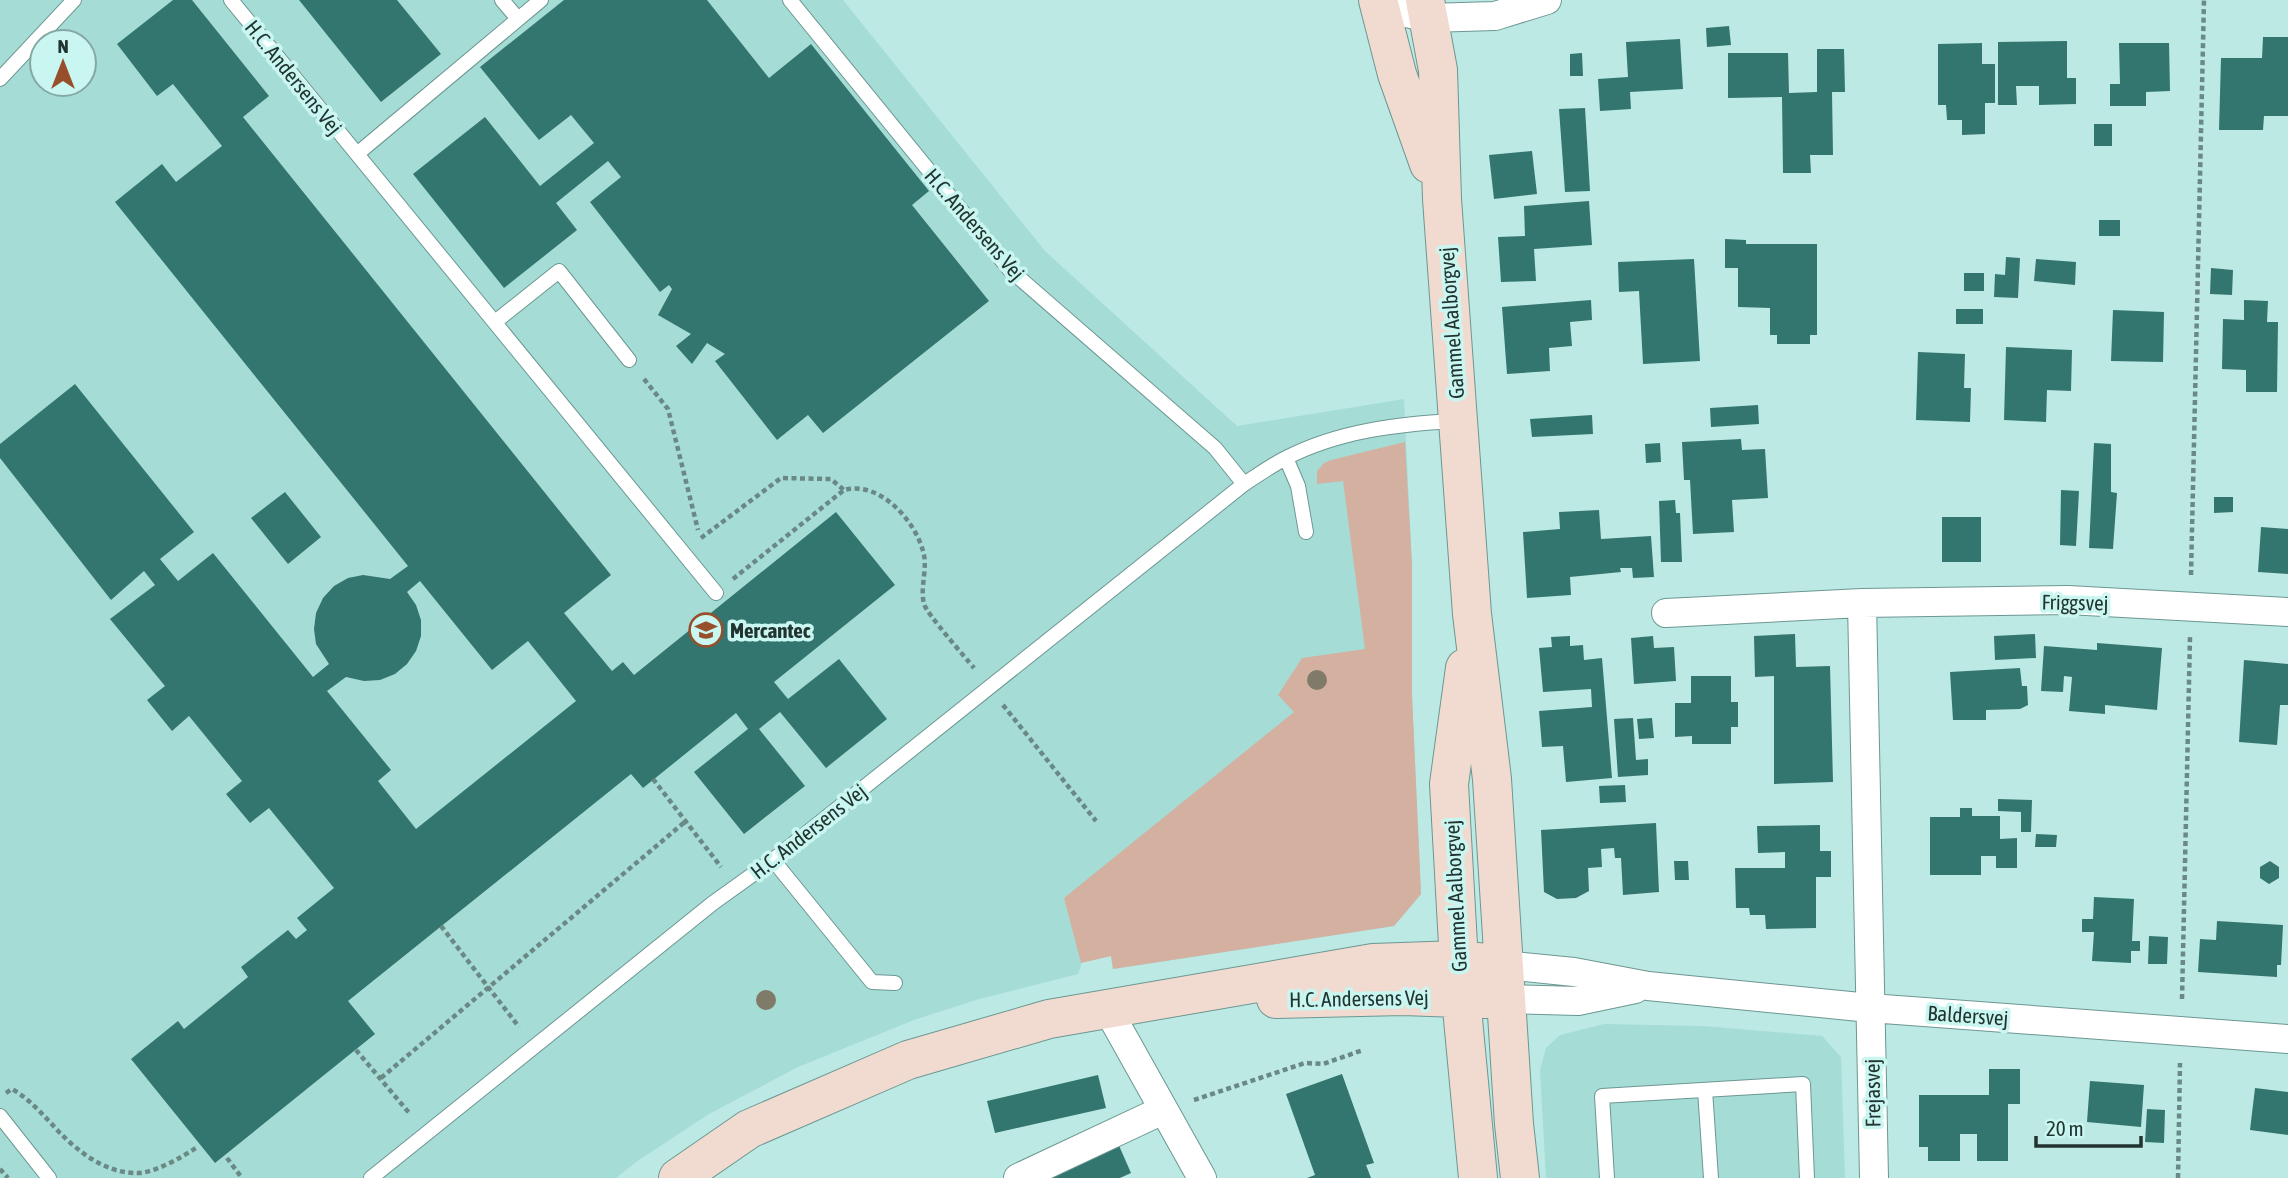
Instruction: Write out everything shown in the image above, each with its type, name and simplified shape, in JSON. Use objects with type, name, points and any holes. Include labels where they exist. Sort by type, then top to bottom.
[{"type":"street","points":[[1384,2],[1495,16],[1539,0],[1547,0]]},
{"type":"street","name":"Gammel Aalborgvej","points":[[1384,2],[1397,74],[1442,199]]},
{"type":"street","name":"Gammel Aalborgvej","points":[[1427,9],[1438,69],[1442,199],[1472,614],[1492,779],[1514,1125],[1520,1178]]},
{"type":"street","name":"Friggsvej","points":[[1666,613],[1861,603],[2068,600],[2288,612]]},
{"type":"street","points":[[1861,603],[1870,1007]]},
{"type":"street","name":"Gammel Aalborgvej","points":[[1472,614],[1449,783],[1458,960],[1478,1178]]},
{"type":"street","name":"H.C. Andersens Vej","points":[[678,1178],[749,1129],[908,1060],[1049,1019],[1373,963],[1458,960],[1505,982]]},
{"type":"street","name":"Baldersvej","points":[[1505,982],[1574,972],[1647,986],[1870,1007],[2288,1039]]},
{"type":"street","name":"H.C. Andersens Vej","points":[[1173,999],[1403,996],[1461,998],[1505,982]]},
{"type":"street","name":"Frejasvej","points":[[1870,1007],[1874,1178]]},
{"type":"street","points":[[1108,1010],[1202,1178]]},
{"type":"street","points":[[1018,1178],[1163,1110]]},
{"type":"lane","points":[[0,79],[74,0]]},
{"type":"lane","name":"H.C. Andersens Vej","points":[[230,0],[716,593]]},
{"type":"lane","points":[[502,0],[518,19]]},
{"type":"lane","name":"H.C. Andersens Vej","points":[[357,154],[541,0]]},
{"type":"lane","name":"H.C. Andersens Vej","points":[[790,0],[1009,269],[1215,449],[1244,484]]},
{"type":"lane","points":[[495,322],[559,271],[629,360]]},
{"type":"lane","name":"H.C. Andersens Vej","points":[[371,1178],[1244,484],[1286,458],[1320,444],[1357,433],[1404,424],[1459,420]]},
{"type":"lane","points":[[1286,458],[1298,486],[1306,532]]},
{"type":"lane","points":[[773,860],[872,982],[895,983]]},
{"type":"lane","points":[[1606,1178],[1602,1096],[1803,1084],[1807,1178]]},
{"type":"lane","points":[[1706,1090],[1711,1178]]},
{"type":"lane","points":[[0,1116],[49,1178]]},
{"type":"path","points":[[629,360],[668,409],[700,538],[780,478],[831,479],[844,490]]},
{"type":"path","points":[[716,593],[844,490],[857,486],[870,490],[903,514],[915,533],[924,553],[924,606],[1096,821]]},
{"type":"path","points":[[653,779],[736,887]]},
{"type":"path","points":[[381,1078],[686,821]]},
{"type":"path","points":[[441,926],[534,1047]]},
{"type":"path","points":[[356,1050],[426,1134]]},
{"type":"path","points":[[1163,1110],[1305,1063],[1324,1064],[1363,1050]]},
{"type":"path","points":[[0,1098],[12,1089],[24,1096],[84,1155],[105,1166],[137,1174],[178,1160],[196,1149]]},
{"type":"path","points":[[227,1158],[242,1178]]},
{"type":"path","points":[[0,1168],[8,1178]]},
{"type":"shaded area","name":"Mercantec","points":[[0,0],[843,0],[1045,251],[1237,426],[1404,399],[1412,565],[1412,695],[1421,894],[1394,926],[1113,969],[1111,956],[1082,962],[1078,974],[976,1000],[914,1020],[798,1067],[709,1114],[616,1178],[0,1178]]},
{"type":"shaded area","points":[[1405,442],[1412,565],[1412,695],[1421,894],[1394,926],[1113,969],[1111,956],[1081,963],[1064,898],[1294,712],[1278,695],[1302,658],[1365,649],[1343,481],[1317,484],[1317,471],[1331,460]]},
{"type":"shaded area","points":[[1604,1024],[1703,1026],[1822,1036],[1841,1057],[1845,1178],[1546,1178],[1540,1070],[1546,1048],[1560,1035]]},
{"type":"building","points":[[173,0],[192,0],[269,96],[243,117],[611,575],[564,613],[612,671],[623,662],[634,675],[836,512],[895,585],[774,682],[788,699],[839,659],[887,719],[826,768],[780,712],[759,729],[805,786],[744,834],[694,772],[748,729],[736,713],[643,788],[631,774],[348,1001],[375,1034],[215,1163],[131,1059],[178,1021],[184,1029],[248,977],[241,967],[288,930],[296,939],[307,930],[297,918],[334,888],[269,808],[250,823],[226,794],[242,781],[189,716],[172,731],[147,700],[165,686],[110,619],[155,585],[144,571],[111,600],[0,458],[0,444],[75,384],[194,532],[160,559],[178,581],[213,553],[313,677],[329,664],[316,644],[314,629],[316,613],[323,598],[334,586],[348,578],[363,575],[390,579],[408,566],[115,202],[162,164],[176,182],[222,146],[173,84],[157,96],[117,44]],"holes":[[[420,581],[492,670],[528,641],[576,701],[416,829],[378,781],[391,770],[327,691],[346,677],[364,681],[380,680],[395,674],[407,664],[416,651],[421,636],[421,620],[416,605],[407,592]]]},
{"type":"building","points":[[299,0],[397,0],[441,54],[381,102]]},
{"type":"building","points":[[564,0],[707,0],[769,78],[811,44],[929,191],[912,205],[989,301],[823,433],[808,415],[777,440],[715,361],[725,354],[707,343],[692,364],[676,346],[691,334],[658,315],[672,289],[669,285],[660,292],[590,202],[621,177],[608,161],[556,203],[577,230],[504,288],[413,174],[485,117],[540,186],[594,143],[571,115],[539,140],[480,67]]},
{"type":"building","points":[[1729,26],[1731,45],[1707,47],[1706,28]]},
{"type":"building","points":[[2263,37],[2288,37],[2288,116],[2264,116],[2263,130],[2219,130],[2221,58],[2262,58]]},
{"type":"building","points":[[1680,39],[1683,89],[1630,92],[1631,109],[1600,111],[1598,79],[1628,77],[1626,42]]},
{"type":"building","points":[[2067,41],[2067,78],[2076,78],[2076,104],[2039,105],[2039,86],[2016,86],[2017,105],[1998,105],[1998,42]]},
{"type":"building","points":[[1982,43],[1982,64],[1995,64],[1995,103],[1985,103],[1985,134],[1962,135],[1962,120],[1947,120],[1946,105],[1938,105],[1938,44]]},
{"type":"building","points":[[2119,43],[2169,43],[2170,91],[2146,92],[2146,106],[2110,106],[2110,84],[2120,84]]},
{"type":"building","points":[[1817,49],[1844,49],[1845,92],[1832,92],[1833,155],[1810,155],[1811,173],[1783,173],[1782,97],[1728,98],[1728,53],[1788,53],[1789,93],[1817,92]]},
{"type":"building","points":[[1582,53],[1583,76],[1570,76],[1570,54]]},
{"type":"building","points":[[1585,108],[1590,191],[1565,192],[1559,109]]},
{"type":"building","points":[[2094,124],[2112,124],[2112,146],[2094,146]]},
{"type":"building","points":[[1532,151],[1537,194],[1494,199],[1489,155]]},
{"type":"building","points":[[1589,201],[1592,245],[1534,249],[1536,281],[1501,282],[1498,237],[1525,236],[1524,206]]},
{"type":"building","points":[[2099,220],[2120,220],[2120,236],[2099,236]]},
{"type":"building","points":[[1725,239],[1746,240],[1746,244],[1817,244],[1817,335],[1810,335],[1810,344],[1777,344],[1777,335],[1770,335],[1770,308],[1738,307],[1738,268],[1725,268]]},
{"type":"building","points":[[2006,257],[2020,258],[2018,298],[1994,297],[1995,274],[2005,275]]},
{"type":"building","points":[[1694,259],[1700,361],[1643,364],[1639,291],[1619,292],[1618,262]]},
{"type":"building","points":[[2036,259],[2076,262],[2075,285],[2034,281]]},
{"type":"building","points":[[2211,268],[2233,270],[2232,295],[2210,294]]},
{"type":"building","points":[[1964,273],[1984,273],[1984,291],[1964,291]]},
{"type":"building","points":[[1591,300],[1592,320],[1570,322],[1572,346],[1549,348],[1550,371],[1507,374],[1502,307]]},
{"type":"building","points":[[2244,300],[2268,301],[2267,322],[2278,322],[2277,392],[2246,392],[2246,370],[2222,369],[2223,319],[2244,320]]},
{"type":"building","points":[[1956,309],[1983,309],[1983,324],[1956,324]]},
{"type":"building","points":[[2113,310],[2164,312],[2163,362],[2111,361]]},
{"type":"building","points":[[2006,347],[2072,350],[2071,391],[2047,390],[2046,422],[2004,420]]},
{"type":"building","points":[[1918,352],[1965,354],[1964,388],[1971,388],[1970,422],[1916,420]]},
{"type":"building","points":[[1758,405],[1759,424],[1711,427],[1710,408]]},
{"type":"building","points":[[1592,415],[1593,434],[1532,437],[1530,419]]},
{"type":"building","points":[[1741,439],[1742,450],[1765,449],[1768,498],[1732,500],[1734,532],[1693,534],[1690,480],[1684,480],[1682,442]]},
{"type":"building","points":[[1660,443],[1661,462],[1646,463],[1645,444]]},
{"type":"building","points":[[2094,443],[2111,444],[2111,492],[2117,493],[2113,549],[2089,548]]},
{"type":"building","points":[[2061,490],[2079,491],[2076,546],[2060,545]]},
{"type":"building","points":[[285,492],[321,537],[288,564],[251,518]]},
{"type":"building","points":[[2214,497],[2233,497],[2233,512],[2214,513]]},
{"type":"building","points":[[1675,500],[1676,513],[1680,513],[1682,562],[1661,562],[1659,501]]},
{"type":"building","points":[[1599,510],[1601,539],[1651,536],[1654,577],[1633,578],[1632,568],[1620,568],[1621,572],[1570,577],[1571,595],[1527,598],[1523,532],[1560,529],[1559,512]]},
{"type":"building","points":[[1942,517],[1981,517],[1981,562],[1942,562]]},
{"type":"building","points":[[2261,527],[2288,529],[2288,574],[2258,572]]},
{"type":"building","points":[[1795,634],[1796,667],[1830,666],[1833,782],[1774,784],[1774,676],[1755,677],[1754,636]]},
{"type":"building","points":[[2035,634],[2036,658],[1995,660],[1994,636]]},
{"type":"building","points":[[1570,636],[1570,646],[1583,645],[1584,660],[1602,658],[1612,778],[1566,782],[1563,746],[1542,747],[1539,711],[1592,707],[1591,689],[1543,692],[1539,648],[1552,647],[1551,637]]},
{"type":"building","points":[[1653,636],[1654,648],[1674,647],[1676,681],[1634,684],[1631,638]]},
{"type":"building","points":[[2097,643],[2162,648],[2157,710],[2105,705],[2105,714],[2069,711],[2072,677],[2064,676],[2063,692],[2041,691],[2044,646],[2097,650]]},
{"type":"building","points":[[2244,660],[2288,664],[2288,705],[2280,705],[2277,745],[2239,742]]},
{"type":"building","points":[[2020,668],[2022,686],[2027,686],[2028,705],[2020,709],[1986,710],[1986,720],[1953,720],[1950,672]]},
{"type":"building","points":[[1691,676],[1731,676],[1731,702],[1738,702],[1738,727],[1731,727],[1731,744],[1692,744],[1692,736],[1675,737],[1675,703],[1691,703]]},
{"type":"building","points":[[1633,718],[1636,760],[1648,759],[1648,775],[1618,777],[1614,719]]},
{"type":"building","points":[[1652,718],[1654,738],[1639,739],[1637,719]]},
{"type":"building","points":[[1625,785],[1626,802],[1600,803],[1599,786]]},
{"type":"building","points":[[1998,799],[2032,800],[2031,832],[2021,832],[2021,812],[1998,811]]},
{"type":"building","points":[[1960,808],[1972,808],[1972,816],[2000,816],[2000,839],[2017,838],[2017,868],[1996,868],[1996,856],[1981,856],[1981,875],[1930,875],[1930,817],[1960,817]]},
{"type":"building","points":[[1656,823],[1659,892],[1623,895],[1621,858],[1615,858],[1614,848],[1601,849],[1602,867],[1588,868],[1589,891],[1576,898],[1557,899],[1544,892],[1541,830]]},
{"type":"building","points":[[1820,825],[1820,851],[1831,851],[1831,877],[1816,877],[1816,928],[1766,929],[1765,915],[1750,915],[1749,908],[1736,908],[1735,868],[1785,868],[1785,852],[1758,853],[1757,826]]},
{"type":"building","points":[[2036,834],[2057,835],[2056,847],[2035,847]]},
{"type":"building","points":[[1674,861],[1688,861],[1689,880],[1675,880]]},
{"type":"building","points":[[2270,861],[2279,867],[2279,878],[2269,884],[2260,878],[2260,867]]},
{"type":"building","points":[[2094,897],[2134,899],[2132,941],[2140,941],[2140,951],[2131,951],[2131,963],[2092,961],[2094,932],[2082,932],[2082,919],[2093,919]]},
{"type":"building","points":[[2217,921],[2283,925],[2281,965],[2277,965],[2277,977],[2198,972],[2200,939],[2216,940]]},
{"type":"building","points":[[2149,936],[2168,937],[2167,964],[2148,964]]},
{"type":"building","points":[[1989,1069],[2020,1069],[2020,1104],[2008,1104],[2008,1161],[1977,1161],[1977,1134],[1960,1134],[1960,1161],[1928,1161],[1928,1147],[1919,1147],[1919,1095],[1989,1095]]},
{"type":"building","points":[[1342,1074],[1374,1163],[1366,1165],[1371,1178],[1307,1178],[1315,1175],[1286,1094]]},
{"type":"building","points":[[1098,1075],[1106,1108],[995,1133],[987,1101]]},
{"type":"building","points":[[2090,1081],[2144,1085],[2141,1127],[2087,1122]]},
{"type":"building","points":[[2255,1088],[2288,1092],[2288,1135],[2250,1130]]},
{"type":"building","points":[[2147,1109],[2165,1110],[2164,1143],[2145,1142]]},
{"type":"building","points":[[1117,1141],[1131,1173],[1120,1178],[1036,1178]]},
{"type":"place","name":"Mercantec","points":[[706,630]]}]
